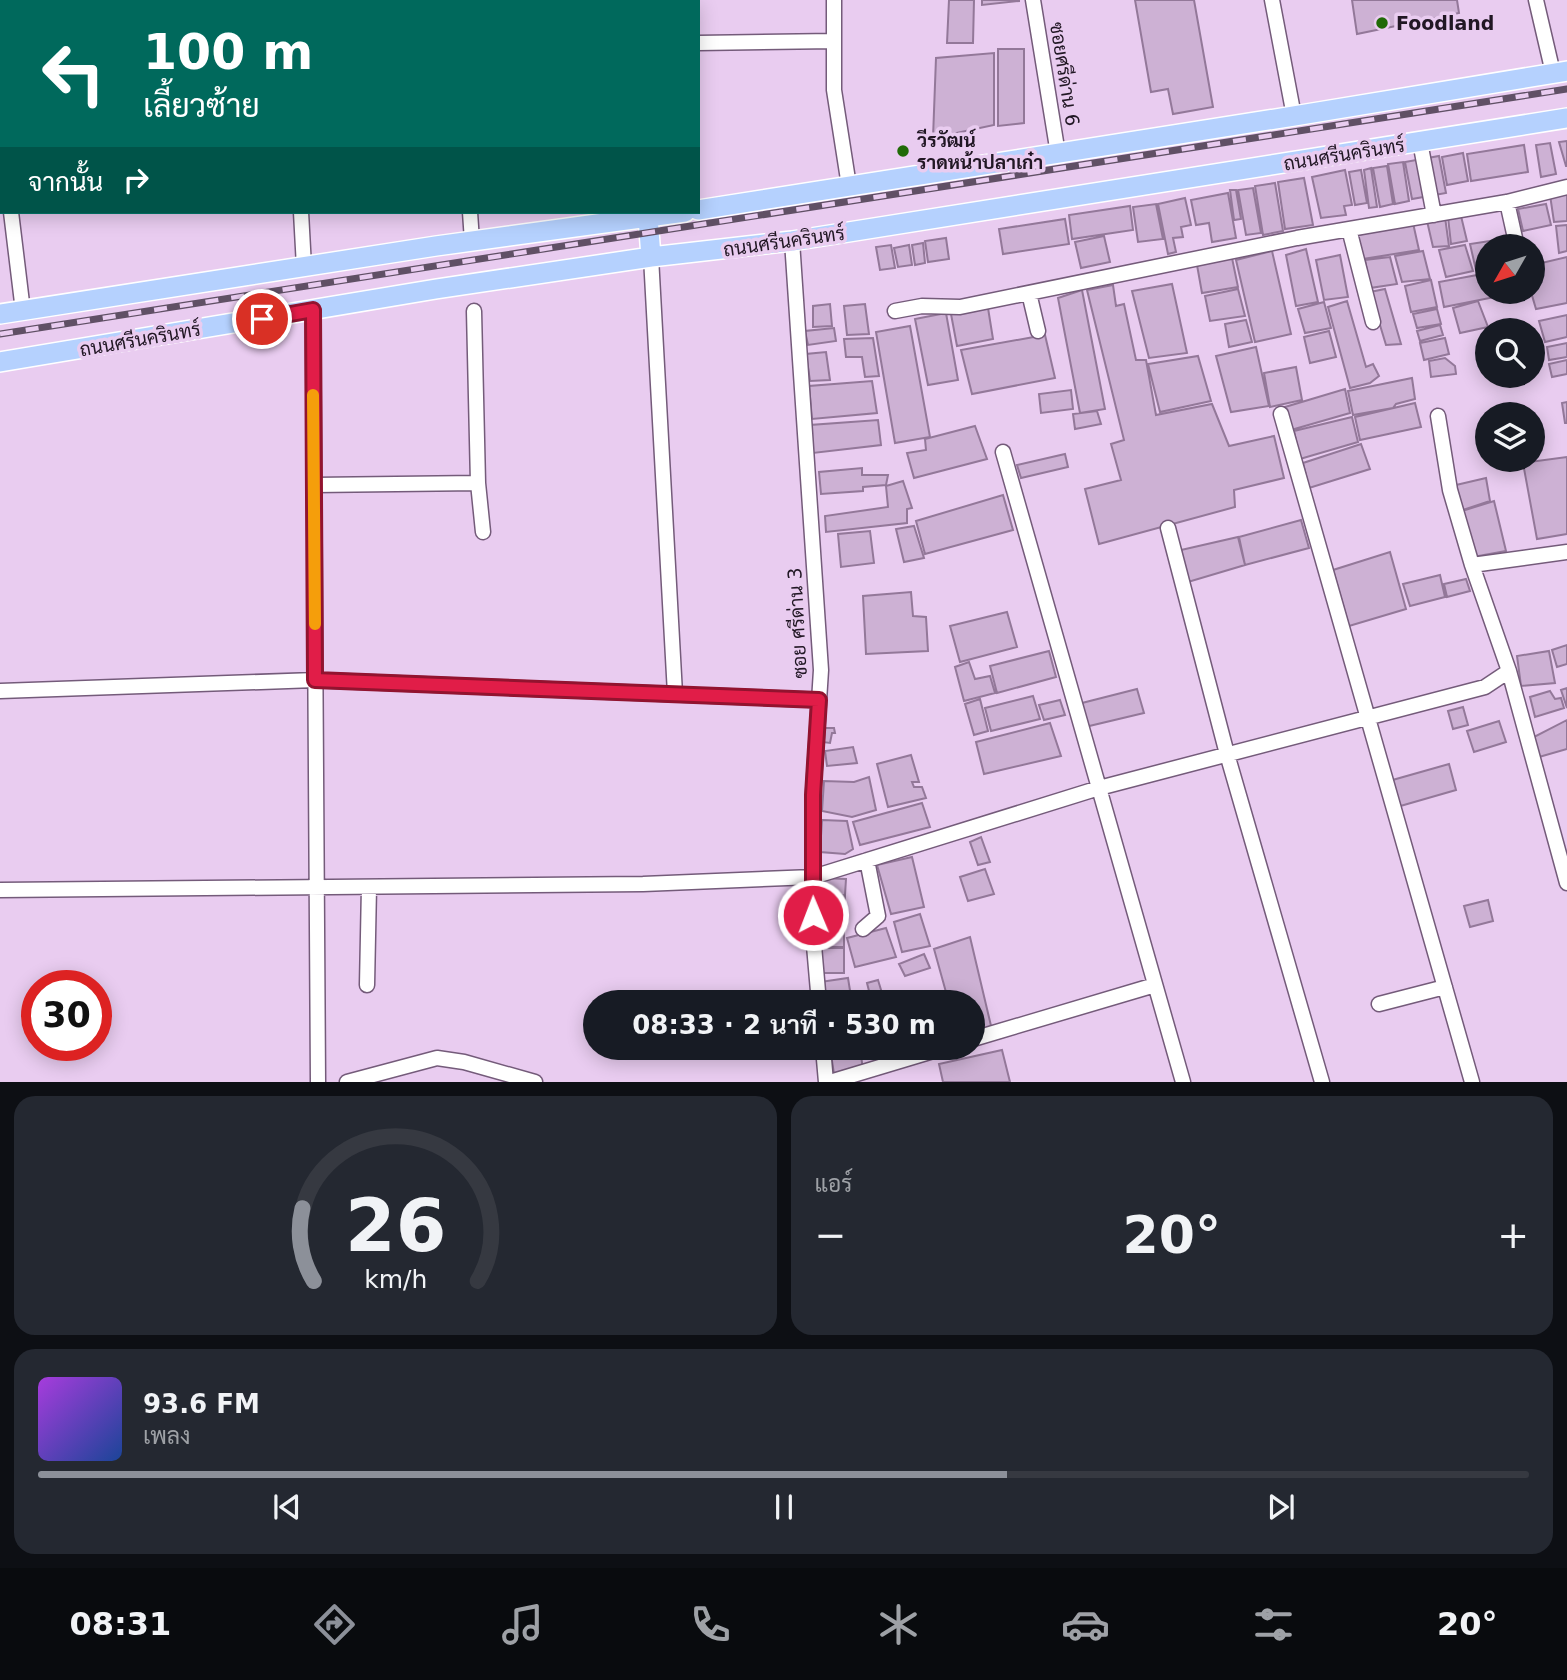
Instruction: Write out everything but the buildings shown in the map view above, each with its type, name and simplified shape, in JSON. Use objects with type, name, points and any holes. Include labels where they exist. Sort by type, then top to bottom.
[{"type":"main road","points":[[700,210],[1560,72]]},
{"type":"main road","name":"ถนนศรีนครินทร์","points":[[0,362],[651,257],[792,242],[1567,118]]},
{"type":"main road","points":[[0,314],[656,215],[651,257]]},
{"type":"street","points":[[834,0],[834,90],[849,186]]},
{"type":"street","name":"ซอยศรีด่าน 6","points":[[1033,0],[1058,154]]},
{"type":"street","points":[[1272,0],[1294,116]]},
{"type":"street","points":[[1536,0],[1560,72]]},
{"type":"street","points":[[700,43],[834,41]]},
{"type":"street","points":[[1420,142],[1433,215]]},
{"type":"street","points":[[895,311],[922,306],[960,307],[1349,229],[1507,202],[1567,187]]},
{"type":"street","points":[[1507,202],[1514,234]]},
{"type":"street","points":[[11,214],[23,311]]},
{"type":"street","points":[[301,214],[304,267]]},
{"type":"street","points":[[470,214],[472,241]]},
{"type":"street","points":[[1349,229],[1373,322]]},
{"type":"street","name":"ซอย ศรีด่าน 3","points":[[792,242],[821,670],[813,795],[813,934],[818,990]]},
{"type":"street","points":[[651,257],[675,695]]},
{"type":"street","points":[[1029,293],[1038,331]]},
{"type":"street","points":[[313,310],[318,1082]]},
{"type":"street","points":[[474,312],[478,483],[483,531]]},
{"type":"street","points":[[1281,414],[1472,1082]]},
{"type":"street","points":[[1438,416],[1450,490],[1472,565],[1509,671],[1567,883]]},
{"type":"street","points":[[1003,452],[1183,1082]]},
{"type":"street","points":[[314,485],[478,483]]},
{"type":"street","points":[[1168,528],[1227,754],[1322,1082]]},
{"type":"street","points":[[1472,565],[1567,552]]},
{"type":"street","points":[[0,890],[643,884],[813,877],[1099,788],[1485,687],[1509,671]]},
{"type":"street","points":[[0,691],[315,680],[819,700]]},
{"type":"street","points":[[863,929],[878,916],[867,860]]},
{"type":"street","points":[[367,985],[369,887]]},
{"type":"street","points":[[985,1035],[1155,985]]},
{"type":"street","points":[[1379,1004],[1445,986]]},
{"type":"street","points":[[346,1082],[437,1058],[464,1062],[535,1082]]},
{"type":"street","points":[[825,1060],[828,1082],[902,1060]]},
{"type":"railway","points":[[0,334],[1567,89]]},
{"type":"slow traffic","points":[[313,395],[315,624]]},
{"type":"place","name":"Foodland","points":[[1382,23]]},
{"type":"place","name":"วีรวัฒน์ ราดหน้าปลาเก๋า","points":[[903,151]]},
{"type":"route","points":[[262,319],[313,310],[315,680],[819,700],[813,795],[813,915]]}]
